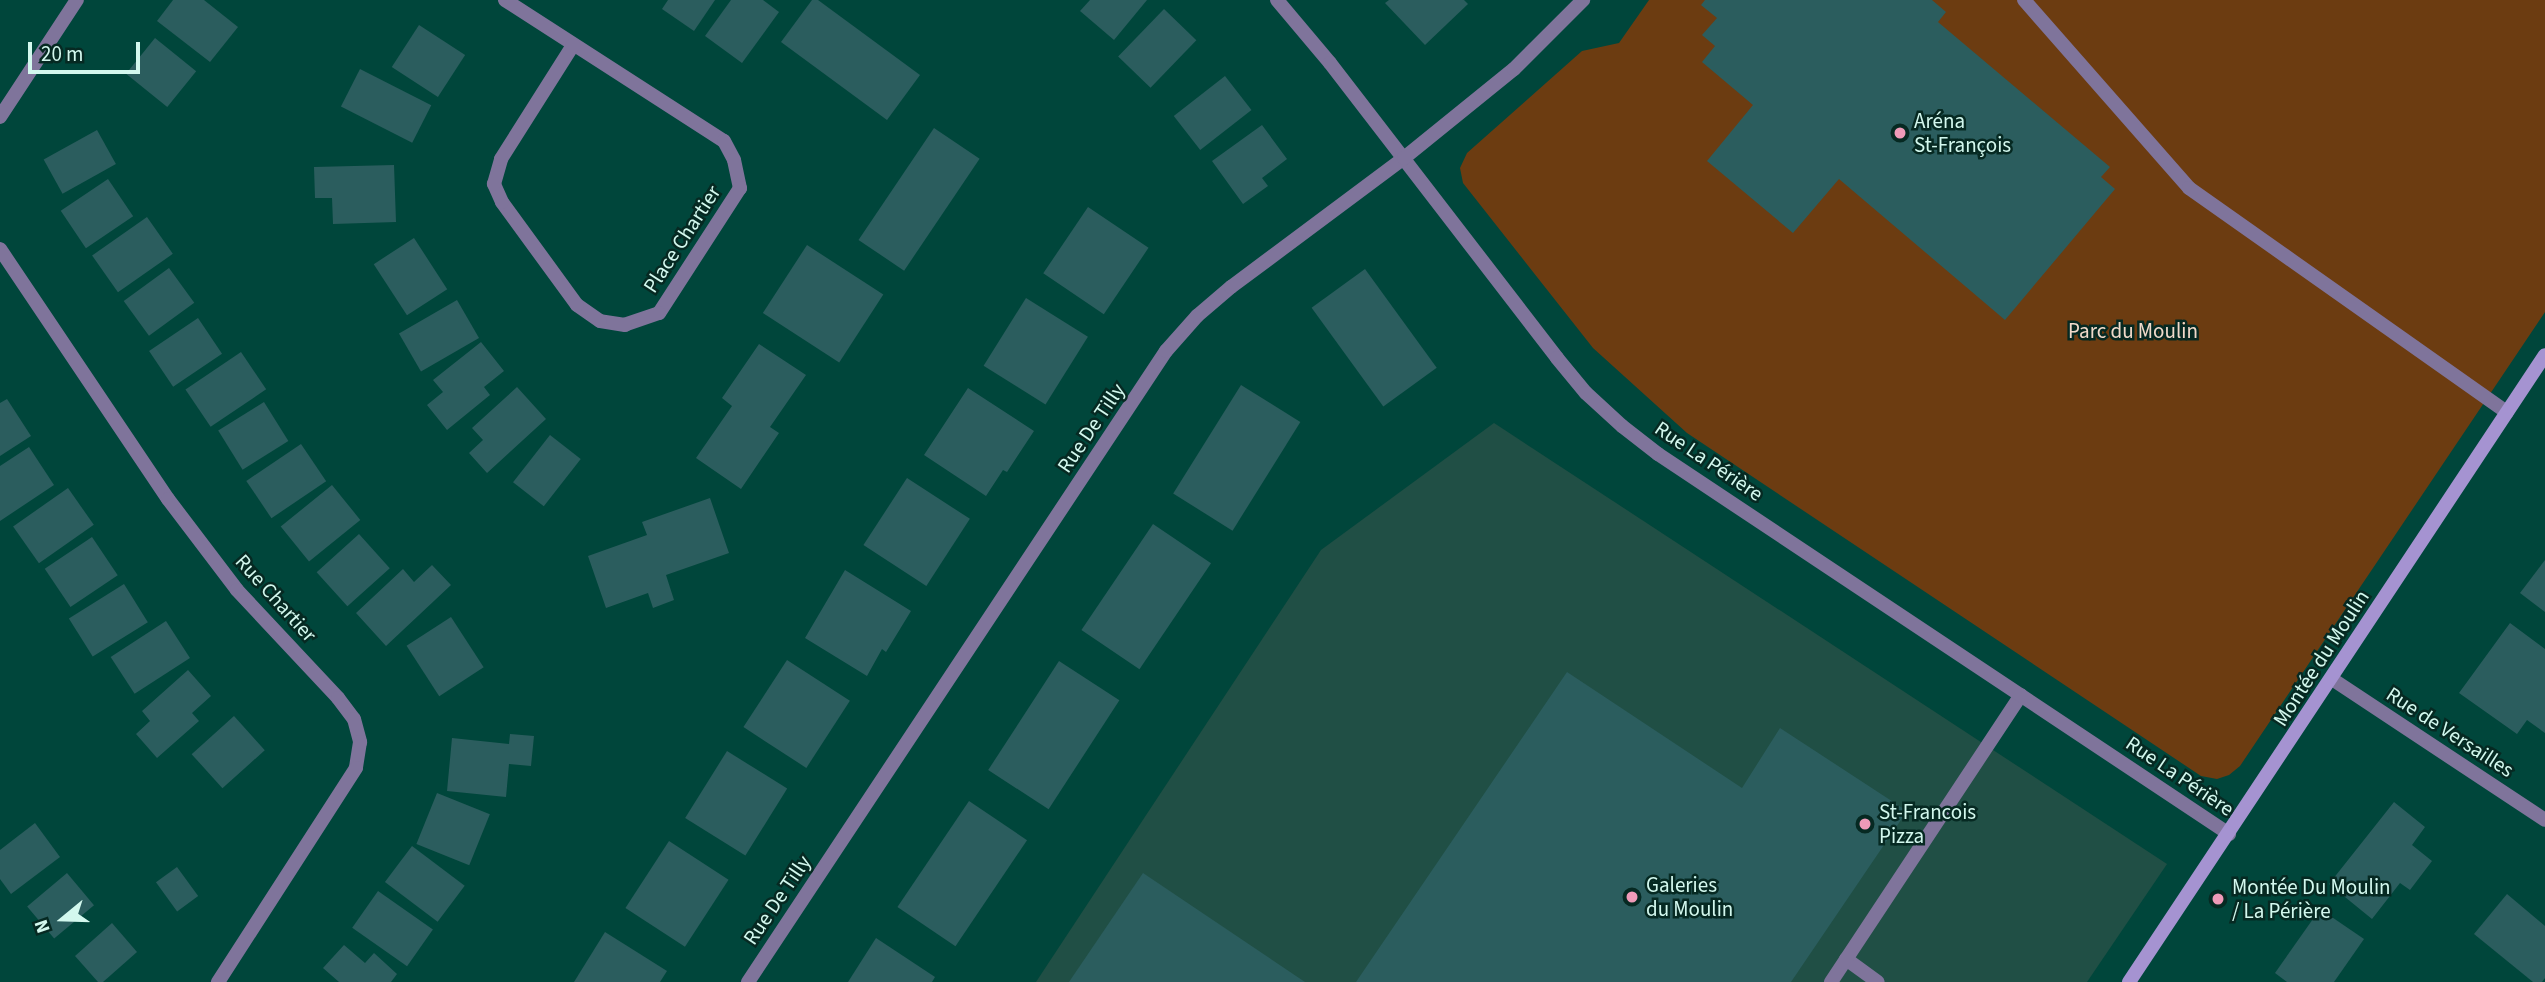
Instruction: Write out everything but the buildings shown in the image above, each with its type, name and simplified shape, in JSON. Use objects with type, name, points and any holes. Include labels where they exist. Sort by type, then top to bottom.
[{"type":"street","points":[[0,117],[77,0]]},
{"type":"street","name":"Place Chartier","points":[[505,0],[724,141],[734,160],[740,188],[659,313],[625,325],[600,321],[577,304],[502,202],[495,184],[501,159],[573,45]]},
{"type":"street","name":"Rue La Périère","points":[[1277,0],[1307,33],[1557,358],[1587,393],[1622,426],[1658,454],[2229,834]]},
{"type":"street","name":"Rue De Tilly","points":[[748,982],[1166,351],[1197,316],[1231,287],[1404,158],[1514,69],[1583,0]]},
{"type":"street","points":[[2024,0],[2189,188],[2507,412]]},
{"type":"street","name":"Rue Chartier","points":[[0,249],[168,499],[237,590],[338,698],[354,719],[360,742],[356,768],[218,982]]},
{"type":"street","name":"Montée du Moulin","points":[[2129,982],[2545,355]]},
{"type":"street","name":"Rue de Versailles","points":[[2332,679],[2545,820]]},
{"type":"street","points":[[1831,982],[2021,695]]},
{"type":"street","points":[[1846,959],[1878,982]]},
{"type":"shaded area","points":[[1494,423],[2167,864],[2087,982],[1036,982],[1321,550]]},
{"type":"green space","name":"Parc du Moulin","points":[[1649,0],[2545,0],[2545,312],[2240,766],[2229,775],[2217,779],[2201,776],[1687,433],[1593,348],[1463,183],[1460,168],[1467,153],[1582,51],[1619,43]]},
{"type":"place","name":"Aréna St-François","points":[[1900,133]]},
{"type":"place","name":"St-Francois Pizza","points":[[1865,824]]},
{"type":"place","name":"Galeries du Moulin","points":[[1632,897]]},
{"type":"place","name":"Montée Du Moulin / La Périère","points":[[2218,899]]}]
